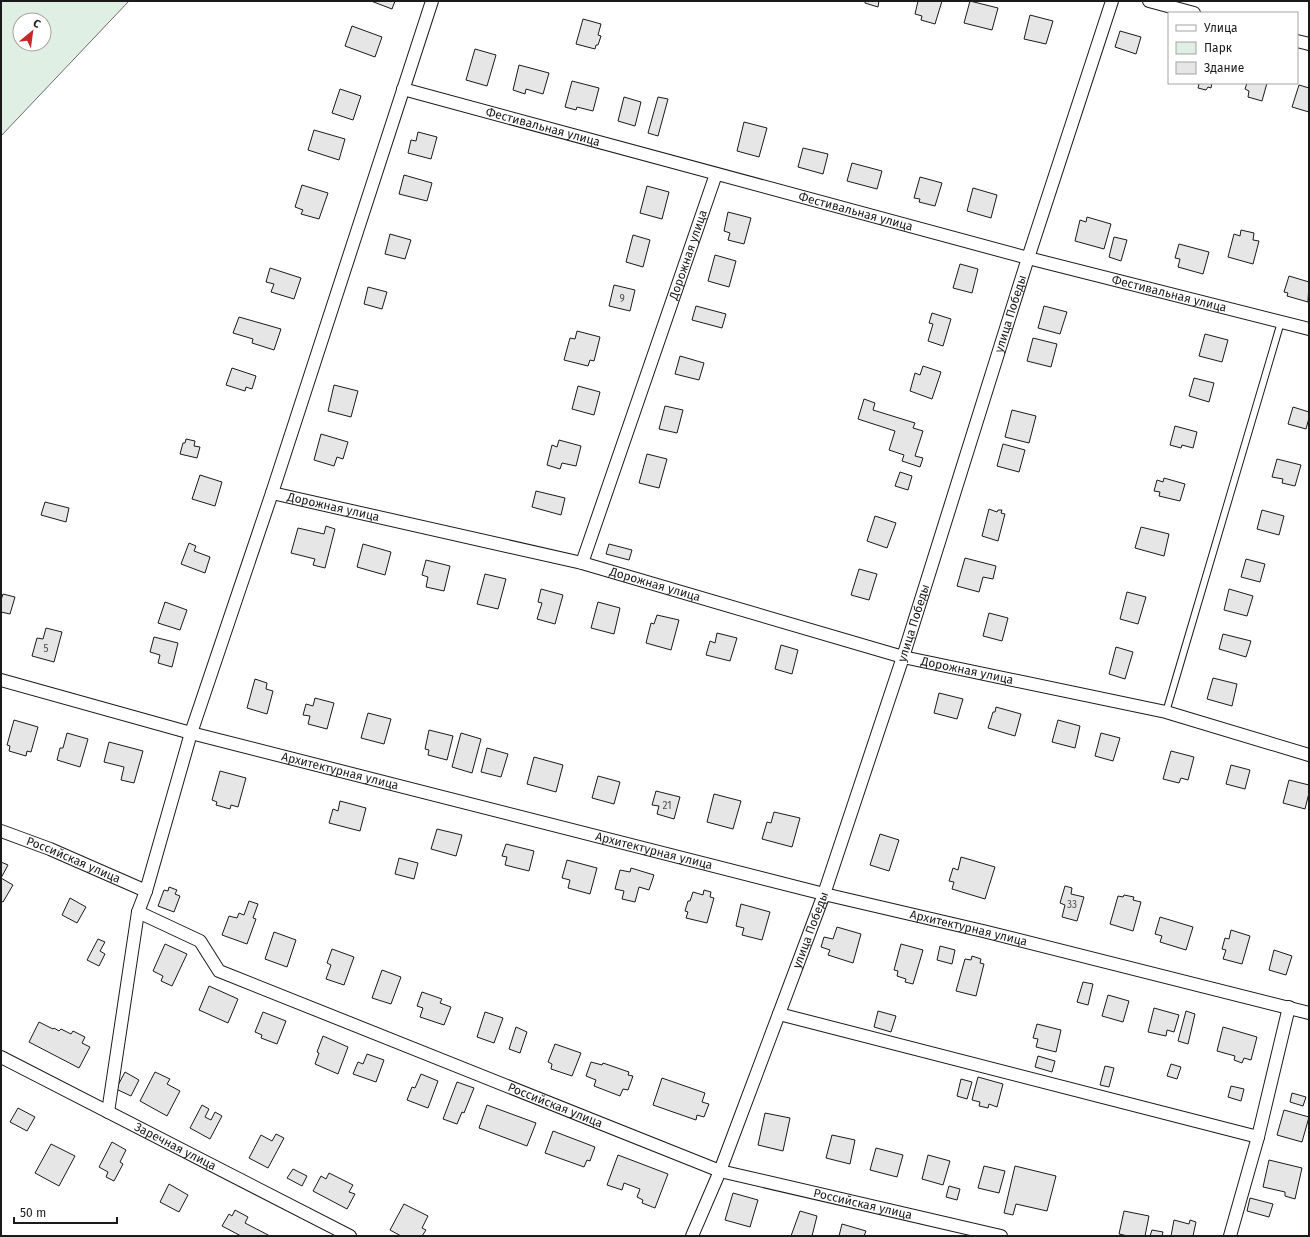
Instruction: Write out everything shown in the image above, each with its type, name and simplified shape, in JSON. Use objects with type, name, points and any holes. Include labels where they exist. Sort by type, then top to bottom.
[{"type":"street","points":[[108,1112],[138,912],[146,890],[191,733],[272,493],[432,1]]},
{"type":"street","name":"улица Победы","points":[[692,1236],[720,1171],[824,894],[903,657],[1028,258],[1112,1]]},
{"type":"street","points":[[1149,1],[1190,12]]},
{"type":"street","points":[[1298,41],[1309,44]]},
{"type":"street","name":"Фестивальная улица","points":[[403,89],[1028,258],[1309,329]]},
{"type":"street","name":"Дорожная улица","points":[[582,563],[716,174]]},
{"type":"street","name":"Дорожная улица","points":[[272,493],[582,563],[903,657],[1166,712],[1309,756]]},
{"type":"street","name":"Архитектурная улица","points":[[1,680],[191,733],[824,894],[983,931],[1309,1013]]},
{"type":"street","name":"Российская улица","points":[[1,831],[50,849],[146,890]]},
{"type":"street","name":"Российская улица","points":[[138,912],[200,941],[219,971],[720,1171],[1001,1236]]},
{"type":"street","points":[[1230,1236],[1258,1137],[1288,1008]]},
{"type":"street","points":[[779,1014],[1258,1137]]},
{"type":"street","name":"Заречная улица","points":[[1,1057],[350,1236]]},
{"type":"lane","points":[[1166,712],[1281,322]]},
{"type":"green space","points":[[1,1],[129,1],[1,136]]},
{"type":"building","points":[[371,1],[395,1],[392,9]]},
{"type":"building","points":[[865,1],[879,1],[878,7],[865,3]]},
{"type":"building","points":[[918,1],[942,1],[935,24],[921,20],[922,16],[915,14]]},
{"type":"building","points":[[970,1],[998,8],[992,30],[964,23]]},
{"type":"building","points":[[1030,15],[1053,21],[1046,44],[1024,39]]},
{"type":"building","points":[[583,19],[601,24],[598,35],[601,36],[595,49],[576,44]]},
{"type":"building","points":[[352,26],[382,37],[375,57],[345,46]]},
{"type":"building","points":[[1120,31],[1141,37],[1136,54],[1115,47]]},
{"type":"building","points":[[475,49],[496,55],[487,86],[466,80]]},
{"type":"building","points":[[519,65],[549,73],[543,94],[526,89],[525,94],[513,90]]},
{"type":"building","points":[[572,81],[599,88],[593,111],[577,107],[576,110],[565,107]]},
{"type":"building","points":[[1199,84],[1212,84],[1211,88],[1208,87],[1206,90],[1198,88]]},
{"type":"building","points":[[1247,84],[1267,84],[1262,101],[1248,97],[1249,91],[1245,89]]},
{"type":"building","points":[[1299,85],[1309,88],[1309,112],[1292,107]]},
{"type":"building","points":[[340,89],[361,96],[353,120],[332,113]]},
{"type":"building","points":[[624,97],[641,102],[635,126],[618,121]]},
{"type":"building","points":[[658,97],[668,99],[658,136],[648,133]]},
{"type":"building","points":[[744,122],[767,128],[759,157],[737,151]]},
{"type":"building","points":[[314,130],[345,139],[339,160],[308,150]]},
{"type":"building","points":[[418,132],[437,137],[431,159],[408,153],[411,140],[416,141]]},
{"type":"building","points":[[803,148],[828,154],[823,174],[798,167]]},
{"type":"building","points":[[852,163],[882,171],[877,189],[847,181]]},
{"type":"building","points":[[404,175],[432,183],[427,201],[399,194]]},
{"type":"building","points":[[920,177],[942,183],[935,206],[919,202],[920,199],[914,198]]},
{"type":"building","points":[[302,185],[328,193],[319,219],[301,214],[303,210],[295,207]]},
{"type":"building","points":[[647,186],[669,192],[662,219],[640,213]]},
{"type":"building","points":[[973,188],[997,195],[991,218],[967,211]]},
{"type":"building","points":[[728,212],[751,218],[744,244],[728,240],[730,233],[724,231]]},
{"type":"building","points":[[1087,217],[1111,224],[1104,249],[1075,241],[1080,220],[1086,222]]},
{"type":"building","points":[[1241,230],[1254,233],[1253,240],[1259,241],[1253,264],[1228,257],[1234,234],[1240,236]]},
{"type":"building","points":[[390,234],[411,240],[405,259],[385,254]]},
{"type":"building","points":[[633,235],[650,240],[643,267],[626,262]]},
{"type":"building","points":[[1114,237],[1127,240],[1121,261],[1109,257]]},
{"type":"building","points":[[1179,244],[1209,252],[1203,274],[1178,267],[1180,259],[1175,258]]},
{"type":"building","points":[[715,255],[736,261],[729,287],[708,281]]},
{"type":"building","points":[[960,264],[978,269],[972,293],[953,288]]},
{"type":"building","points":[[270,268],[301,278],[294,299],[271,292],[274,284],[266,282]]},
{"type":"building","points":[[1289,276],[1309,282],[1308,302],[1287,296],[1288,293],[1284,292]]},
{"type":"building","points":[[614,285],[635,290],[630,311],[609,306]]},
{"type":"building","points":[[368,287],[387,292],[382,309],[364,304]]},
{"type":"building","points":[[696,306],[726,314],[722,328],[692,320]]},
{"type":"building","points":[[1044,306],[1067,312],[1060,334],[1038,328]]},
{"type":"building","points":[[932,313],[951,319],[943,346],[928,341],[933,324],[929,323]]},
{"type":"building","points":[[239,317],[281,329],[274,350],[252,343],[253,339],[233,333]]},
{"type":"building","points":[[577,331],[600,337],[594,361],[590,360],[588,366],[564,360],[570,338],[575,339]]},
{"type":"building","points":[[1205,334],[1228,340],[1222,362],[1199,356]]},
{"type":"building","points":[[1033,338],[1057,344],[1051,367],[1027,361]]},
{"type":"building","points":[[680,356],[704,363],[699,380],[675,374]]},
{"type":"building","points":[[923,366],[941,372],[932,399],[910,391],[915,373],[920,375]]},
{"type":"building","points":[[232,368],[256,376],[252,389],[246,387],[245,391],[226,385]]},
{"type":"building","points":[[1194,378],[1214,383],[1209,402],[1189,396]]},
{"type":"building","points":[[334,385],[358,391],[351,417],[328,411]]},
{"type":"building","points":[[578,386],[600,392],[594,415],[572,409]]},
{"type":"building","points":[[864,399],[875,403],[873,410],[915,423],[913,428],[923,431],[915,456],[923,458],[920,467],[902,461],[904,455],[889,450],[895,431],[858,419]]},
{"type":"building","points":[[665,406],[683,410],[677,433],[659,429]]},
{"type":"building","points":[[1293,407],[1309,412],[1306,429],[1288,424]]},
{"type":"building","points":[[1012,410],[1036,416],[1029,443],[1005,437]]},
{"type":"building","points":[[1175,426],[1197,432],[1193,448],[1182,445],[1181,448],[1170,445]]},
{"type":"building","points":[[321,434],[348,442],[343,459],[337,457],[334,466],[314,460]]},
{"type":"building","points":[[186,439],[195,441],[194,446],[200,447],[197,458],[180,454],[183,443],[185,443]]},
{"type":"building","points":[[559,440],[581,446],[576,466],[562,463],[560,469],[547,465],[552,445],[557,447]]},
{"type":"building","points":[[1003,444],[1025,450],[1019,472],[997,466]]},
{"type":"building","points":[[647,454],[667,459],[659,488],[639,483]]},
{"type":"building","points":[[1277,459],[1301,465],[1295,486],[1282,483],[1283,479],[1272,477]]},
{"type":"building","points":[[900,472],[912,476],[908,490],[895,486]]},
{"type":"building","points":[[200,475],[222,482],[215,506],[192,499]]},
{"type":"building","points":[[1164,478],[1185,484],[1180,501],[1159,496],[1160,492],[1154,491],[1157,480],[1163,482]]},
{"type":"building","points":[[536,491],[565,498],[561,515],[532,507]]},
{"type":"building","points":[[45,502],[69,508],[66,522],[41,515]]},
{"type":"building","points":[[989,509],[997,512],[998,510],[1002,510],[1001,513],[1005,514],[998,541],[982,536]]},
{"type":"building","points":[[1262,510],[1284,516],[1279,535],[1257,529]]},
{"type":"building","points":[[875,516],[896,523],[887,548],[867,541]]},
{"type":"building","points":[[326,526],[335,529],[325,568],[313,565],[315,559],[291,553],[298,528],[324,534]]},
{"type":"building","points":[[1141,527],[1169,534],[1164,556],[1135,548]]},
{"type":"building","points":[[189,543],[196,546],[194,551],[210,557],[205,573],[181,564]]},
{"type":"building","points":[[363,544],[391,552],[385,575],[357,567]]},
{"type":"building","points":[[609,544],[632,550],[629,560],[606,554]]},
{"type":"building","points":[[965,558],[996,566],[993,579],[983,577],[979,592],[957,586]]},
{"type":"building","points":[[1246,559],[1265,564],[1260,582],[1241,577]]},
{"type":"building","points":[[426,560],[450,566],[444,591],[426,587],[428,577],[422,575]]},
{"type":"building","points":[[859,569],[877,574],[869,600],[851,595]]},
{"type":"building","points":[[485,574],[506,579],[498,609],[477,604]]},
{"type":"building","points":[[541,589],[563,595],[555,624],[537,619],[542,603],[538,602]]},
{"type":"building","points":[[1229,589],[1253,596],[1247,616],[1224,610]]},
{"type":"building","points":[[1127,592],[1146,597],[1138,624],[1120,619]]},
{"type":"building","points":[[3,594],[15,597],[10,614],[1,612],[1,600]]},
{"type":"building","points":[[165,602],[187,610],[180,630],[158,623]]},
{"type":"building","points":[[598,602],[620,608],[614,634],[591,628]]},
{"type":"building","points":[[989,613],[1008,618],[1002,641],[983,636]]},
{"type":"building","points":[[657,615],[679,620],[671,650],[646,643],[651,623],[654,624]]},
{"type":"building","points":[[46,628],[62,632],[54,662],[32,656],[37,638],[43,639]]},
{"type":"building","points":[[717,633],[737,638],[730,661],[706,655],[710,641],[715,643]]},
{"type":"building","points":[[1223,634],[1251,641],[1246,657],[1219,649]]},
{"type":"building","points":[[154,637],[178,643],[172,667],[158,663],[160,655],[150,652]]},
{"type":"building","points":[[781,645],[798,650],[792,674],[775,669]]},
{"type":"building","points":[[1116,647],[1133,652],[1125,679],[1109,674]]},
{"type":"building","points":[[1213,678],[1237,684],[1232,706],[1207,699]]},
{"type":"building","points":[[255,679],[267,683],[266,689],[273,691],[267,714],[247,708]]},
{"type":"building","points":[[939,693],[963,699],[957,719],[934,713]]},
{"type":"building","points":[[315,698],[334,703],[327,729],[308,724],[310,716],[303,715],[306,704],[313,706]]},
{"type":"building","points":[[996,707],[1021,714],[1015,736],[988,728]]},
{"type":"building","points":[[368,713],[391,719],[384,744],[361,738]]},
{"type":"building","points":[[14,720],[38,727],[31,752],[27,751],[26,756],[9,751],[10,746],[7,745]]},
{"type":"building","points":[[1058,720],[1080,726],[1075,748],[1052,742]]},
{"type":"building","points":[[429,730],[453,736],[447,760],[428,755],[429,750],[425,749]]},
{"type":"building","points":[[67,733],[88,739],[80,767],[57,760],[60,748],[63,748]]},
{"type":"building","points":[[461,733],[481,739],[472,773],[452,767]]},
{"type":"building","points":[[1101,733],[1120,738],[1113,761],[1095,756]]},
{"type":"building","points":[[109,742],[143,751],[134,783],[121,780],[124,767],[104,762]]},
{"type":"building","points":[[487,748],[508,754],[501,777],[481,772]]},
{"type":"building","points":[[1171,751],[1194,757],[1188,780],[1181,778],[1179,783],[1163,779]]},
{"type":"building","points":[[534,757],[563,765],[556,792],[527,784]]},
{"type":"building","points":[[1231,765],[1250,770],[1245,789],[1226,784]]},
{"type":"building","points":[[220,771],[246,778],[238,807],[231,805],[230,809],[216,805],[217,802],[212,800]]},
{"type":"building","points":[[598,776],[620,782],[614,804],[592,798]]},
{"type":"building","points":[[1289,780],[1309,785],[1309,793],[1305,809],[1283,803]]},
{"type":"building","points":[[656,791],[680,797],[674,819],[657,814],[659,806],[652,805]]},
{"type":"building","points":[[714,794],[741,801],[733,829],[707,822]]},
{"type":"building","points":[[340,801],[366,808],[360,831],[329,823],[333,809],[338,811]]},
{"type":"building","points":[[774,812],[800,818],[792,847],[762,839],[767,822],[771,823]]},
{"type":"building","points":[[437,829],[462,835],[456,856],[431,849]]},
{"type":"building","points":[[880,834],[899,840],[889,871],[870,865]]},
{"type":"building","points":[[506,844],[534,851],[529,871],[505,865],[507,857],[502,856]]},
{"type":"building","points":[[961,857],[995,867],[985,899],[952,889],[954,882],[949,881],[953,868],[958,870]]},
{"type":"building","points":[[399,858],[418,863],[414,879],[395,874]]},
{"type":"building","points":[[567,860],[597,868],[590,894],[568,888],[570,880],[562,878]]},
{"type":"building","points":[[1,862],[8,865],[1,878]]},
{"type":"building","points":[[631,868],[654,875],[649,890],[639,887],[635,902],[622,899],[624,891],[615,889],[620,870],[630,872]]},
{"type":"building","points":[[1,878],[13,885],[3,902],[1,901]]},
{"type":"building","points":[[1065,886],[1072,888],[1071,894],[1084,897],[1077,921],[1062,917],[1065,905],[1060,903]]},
{"type":"building","points":[[169,887],[177,890],[175,894],[180,896],[174,912],[158,906],[164,890],[168,891]]},
{"type":"building","points":[[704,890],[711,892],[710,897],[714,898],[707,923],[686,918],[688,912],[685,911],[693,892],[703,895]]},
{"type":"building","points":[[1124,895],[1134,897],[1133,900],[1141,902],[1133,931],[1110,924],[1118,896],[1123,897]]},
{"type":"building","points":[[70,898],[86,907],[77,923],[62,915]]},
{"type":"building","points":[[249,901],[258,904],[253,918],[256,919],[247,944],[222,935],[229,916],[237,918],[239,913],[244,915]]},
{"type":"building","points":[[741,904],[770,912],[762,940],[742,935],[744,928],[736,926]]},
{"type":"building","points":[[1160,917],[1193,927],[1186,950],[1160,942],[1162,936],[1155,934]]},
{"type":"building","points":[[837,927],[861,934],[853,963],[828,955],[830,950],[821,947],[824,937],[833,939]]},
{"type":"building","points":[[1231,930],[1250,936],[1242,964],[1223,959],[1226,950],[1222,949],[1225,938],[1229,939]]},
{"type":"building","points":[[274,932],[296,940],[287,967],[265,959]]},
{"type":"building","points":[[98,939],[105,942],[100,951],[105,954],[99,966],[87,960]]},
{"type":"building","points":[[165,944],[187,954],[172,986],[161,981],[163,976],[153,971]]},
{"type":"building","points":[[901,944],[923,950],[913,984],[905,982],[906,979],[897,976],[898,971],[894,970]]},
{"type":"building","points":[[940,946],[955,950],[952,964],[937,960]]},
{"type":"building","points":[[332,949],[354,957],[344,985],[326,979],[331,965],[327,963]]},
{"type":"building","points":[[1274,950],[1292,956],[1286,975],[1269,970]]},
{"type":"building","points":[[972,956],[981,959],[980,963],[984,964],[976,996],[956,991],[965,959],[971,960]]},
{"type":"building","points":[[382,970],[401,977],[391,1004],[372,998]]},
{"type":"building","points":[[1083,982],[1093,984],[1088,1005],[1077,1002]]},
{"type":"building","points":[[209,986],[238,999],[228,1023],[199,1010]]},
{"type":"building","points":[[422,992],[442,999],[440,1003],[451,1007],[444,1025],[420,1017],[423,1008],[417,1006]]},
{"type":"building","points":[[1108,995],[1129,1001],[1123,1022],[1102,1016]]},
{"type":"building","points":[[1154,1008],[1179,1015],[1174,1032],[1167,1030],[1166,1036],[1148,1032]]},
{"type":"building","points":[[878,1011],[896,1016],[891,1032],[874,1027]]},
{"type":"building","points":[[1186,1011],[1195,1014],[1188,1044],[1178,1041]]},
{"type":"building","points":[[263,1012],[286,1021],[277,1044],[261,1038],[262,1035],[255,1032]]},
{"type":"building","points":[[485,1012],[503,1018],[494,1043],[477,1037]]},
{"type":"building","points":[[39,1022],[59,1031],[61,1029],[71,1034],[73,1031],[85,1037],[82,1043],[90,1047],[79,1068],[29,1042]]},
{"type":"building","points":[[1037,1024],[1061,1030],[1056,1052],[1036,1047],[1038,1039],[1033,1038]]},
{"type":"building","points":[[516,1027],[527,1032],[520,1053],[509,1049]]},
{"type":"building","points":[[1223,1027],[1257,1037],[1251,1060],[1244,1058],[1242,1063],[1234,1060],[1235,1056],[1217,1051]]},
{"type":"building","points":[[323,1036],[348,1047],[338,1074],[315,1064],[319,1053],[317,1052]]},
{"type":"building","points":[[555,1044],[581,1053],[572,1076],[551,1069],[552,1064],[548,1062]]},
{"type":"building","points":[[367,1054],[384,1060],[376,1082],[353,1074],[358,1062],[363,1064]]},
{"type":"building","points":[[1038,1056],[1055,1061],[1052,1072],[1035,1067]]},
{"type":"building","points":[[591,1062],[602,1065],[603,1063],[629,1072],[628,1075],[633,1076],[628,1090],[623,1089],[620,1096],[594,1086],[596,1080],[586,1076]]},
{"type":"building","points":[[1171,1064],[1181,1067],[1177,1079],[1167,1076]]},
{"type":"building","points":[[1105,1066],[1114,1068],[1109,1087],[1100,1085]]},
{"type":"building","points":[[125,1072],[139,1080],[131,1096],[116,1089]]},
{"type":"building","points":[[155,1072],[170,1079],[167,1084],[180,1091],[167,1116],[140,1101]]},
{"type":"building","points":[[421,1074],[438,1081],[428,1108],[407,1100],[412,1087],[415,1088]]},
{"type":"building","points":[[978,1077],[1003,1084],[997,1107],[989,1104],[988,1108],[979,1106],[980,1102],[972,1100]]},
{"type":"building","points":[[662,1078],[705,1093],[702,1102],[709,1104],[704,1117],[697,1115],[696,1120],[653,1105]]},
{"type":"building","points":[[961,1079],[972,1082],[967,1099],[957,1096]]},
{"type":"building","points":[[457,1082],[474,1088],[464,1113],[462,1112],[457,1124],[443,1119]]},
{"type":"building","points":[[1231,1086],[1244,1089],[1241,1101],[1228,1097]]},
{"type":"building","points":[[1292,1093],[1306,1097],[1303,1106],[1290,1102]]},
{"type":"building","points":[[202,1105],[209,1109],[205,1117],[211,1120],[215,1112],[222,1116],[210,1139],[190,1128]]},
{"type":"building","points":[[487,1105],[536,1123],[527,1146],[479,1128]]},
{"type":"building","points":[[18,1108],[35,1117],[27,1131],[10,1122]]},
{"type":"building","points":[[1284,1110],[1309,1117],[1302,1142],[1277,1135]]},
{"type":"building","points":[[765,1113],[790,1118],[783,1151],[758,1145]]},
{"type":"building","points":[[553,1131],[595,1147],[590,1161],[587,1160],[584,1167],[545,1153]]},
{"type":"building","points":[[276,1134],[284,1138],[268,1168],[249,1158],[261,1135],[272,1141]]},
{"type":"building","points":[[832,1135],[855,1140],[850,1164],[826,1158]]},
{"type":"building","points":[[112,1142],[126,1150],[120,1162],[123,1164],[114,1181],[106,1177],[108,1172],[99,1167]]},
{"type":"building","points":[[51,1144],[75,1156],[59,1186],[35,1173]]},
{"type":"building","points":[[876,1148],[903,1155],[897,1177],[870,1170]]},
{"type":"building","points":[[618,1155],[668,1174],[655,1208],[642,1203],[643,1200],[637,1197],[640,1189],[624,1183],[622,1190],[607,1185]]},
{"type":"building","points":[[928,1155],[950,1161],[943,1185],[922,1179]]},
{"type":"building","points":[[1269,1160],[1302,1168],[1295,1199],[1285,1196],[1285,1192],[1263,1187]]},
{"type":"building","points":[[984,1166],[1005,1171],[999,1193],[978,1188]]},
{"type":"building","points":[[1015,1166],[1056,1176],[1047,1211],[1016,1204],[1013,1215],[1004,1213]]},
{"type":"building","points":[[293,1169],[307,1176],[302,1186],[287,1178]]},
{"type":"building","points":[[329,1173],[353,1185],[349,1192],[355,1194],[347,1209],[313,1191],[321,1176],[326,1179]]},
{"type":"building","points":[[169,1184],[188,1195],[179,1212],[160,1202]]},
{"type":"building","points":[[949,1186],[960,1189],[957,1200],[946,1197]]},
{"type":"building","points":[[733,1193],[758,1200],[750,1227],[725,1220]]},
{"type":"building","points":[[1250,1198],[1273,1204],[1269,1217],[1247,1211]]},
{"type":"building","points":[[404,1204],[428,1216],[422,1228],[426,1230],[422,1236],[401,1236],[390,1230]]},
{"type":"building","points":[[235,1210],[248,1217],[245,1223],[270,1236],[241,1236],[222,1226],[229,1214],[232,1216]]},
{"type":"building","points":[[800,1211],[817,1216],[812,1236],[791,1236]]},
{"type":"building","points":[[1124,1211],[1149,1216],[1145,1236],[1128,1236],[1119,1234]]},
{"type":"building","points":[[1174,1220],[1189,1224],[1190,1220],[1196,1222],[1193,1236],[1171,1236]]},
{"type":"building","points":[[842,1224],[866,1231],[864,1236],[839,1236]]},
{"type":"building","points":[[1152,1230],[1163,1232],[1162,1236],[1150,1236]]}]
